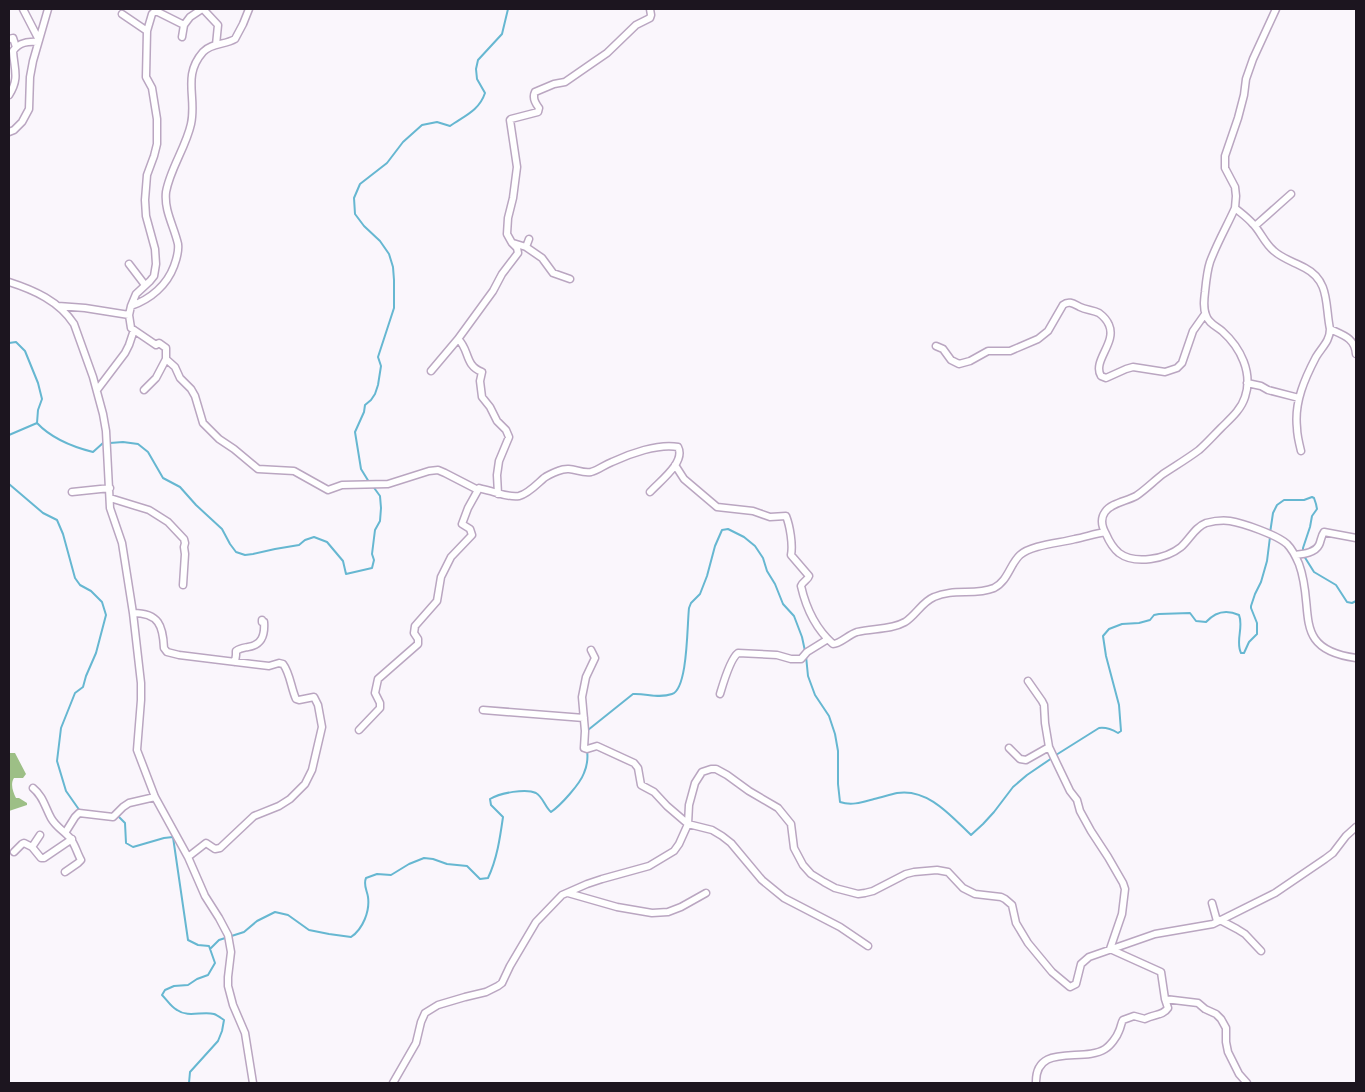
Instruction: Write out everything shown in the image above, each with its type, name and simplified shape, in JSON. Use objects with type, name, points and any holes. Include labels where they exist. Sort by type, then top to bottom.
[{"type":"street","points":[[23,9],[38,41]]},
{"type":"street","points":[[9,132],[22,122],[29,109],[32,69],[48,9]]},
{"type":"street","points":[[182,37],[184,25],[190,17],[203,9],[218,24],[216,45]]},
{"type":"street","points":[[131,306],[147,298],[163,286],[169,278],[177,258],[179,250],[166,208],[166,191],[191,125],[193,113],[191,81],[194,67],[204,51],[209,47],[236,38],[249,9]]},
{"type":"street","points":[[431,371],[458,339],[496,287],[507,266],[515,258],[518,250],[507,234],[507,224],[518,167],[510,120],[538,112],[539,109],[534,101],[535,92],[554,84],[565,82],[592,64],[607,53],[636,25],[650,18],[650,9]]},
{"type":"street","points":[[1276,9],[1246,79],[1238,118],[1225,156],[1225,168],[1233,181],[1236,202],[1210,263],[1204,304],[1207,319],[1232,341],[1245,363],[1247,383],[1245,397],[1239,409],[1230,420],[1200,449],[1138,495],[1107,510],[1102,520],[1111,544],[1120,554],[1141,559],[1162,557],[1172,553],[1182,546],[1197,528],[1206,523],[1219,520],[1243,524],[1270,534],[1287,544],[1295,555],[1304,583],[1308,622],[1311,633],[1318,645],[1331,652],[1356,658]]},
{"type":"street","points":[[144,390],[156,378],[166,359],[166,348],[159,343],[156,345],[130,327],[128,314],[136,294],[154,276],[156,268],[155,248],[146,216],[145,200],[147,175],[156,150],[158,137],[152,88],[146,77],[146,31],[152,14],[156,12],[184,25]]},
{"type":"street","points":[[122,14],[146,31]]},
{"type":"street","points":[[9,39],[14,38],[16,47]]},
{"type":"street","points":[[9,94],[16,81],[13,52],[16,47],[28,41],[38,41]]},
{"type":"street","points":[[1255,226],[1291,194]]},
{"type":"street","points":[[1235,208],[1255,226],[1266,244],[1283,258],[1311,271],[1319,278],[1324,288],[1330,329],[1328,340],[1308,373],[1299,398],[1297,427],[1301,451]]},
{"type":"street","points":[[526,247],[529,239]]},
{"type":"street","points":[[512,243],[526,247],[542,258],[553,273],[570,279]]},
{"type":"street","points":[[129,264],[145,285]]},
{"type":"street","points":[[9,282],[46,297],[71,319],[97,390],[107,442],[111,513],[120,534],[134,614],[141,691],[137,747],[155,797],[188,857],[205,896],[220,918],[228,935],[231,944],[228,986],[233,1005],[245,1033],[253,1083]]},
{"type":"street","points":[[936,346],[943,349],[950,360],[959,364],[970,361],[988,351],[1005,352],[1016,349],[1038,339],[1048,331],[1063,305],[1069,302],[1098,313],[1108,323],[1110,337],[1109,344],[1100,363],[1099,370],[1101,376],[1106,378],[1133,367],[1165,372],[1177,368],[1182,363],[1193,330],[1205,314]]},
{"type":"street","points":[[58,306],[128,314]]},
{"type":"street","points":[[1330,329],[1349,339],[1355,346],[1356,354]]},
{"type":"street","points":[[97,390],[125,352],[134,330]]},
{"type":"street","points":[[458,339],[465,349],[469,363],[482,372],[480,381],[482,398],[490,407],[497,421],[506,430],[509,437],[499,461],[497,475],[498,494]]},
{"type":"street","points":[[166,359],[175,367],[180,378],[191,389],[204,425],[258,469],[294,471],[328,490],[332,490],[339,485],[394,484],[429,471],[438,470],[478,490]]},
{"type":"street","points":[[1247,383],[1299,398]]},
{"type":"street","points":[[359,730],[380,708],[380,703],[375,693],[378,679],[418,644],[418,639],[414,632],[415,626],[437,601],[441,577],[451,557],[472,535],[470,529],[462,524],[479,488],[498,494],[521,496],[545,477],[561,470],[572,468],[588,472],[594,471],[625,456],[660,447],[676,446],[679,448],[680,456],[675,465],[650,492]]},
{"type":"street","points":[[675,465],[684,479],[717,507],[753,511],[767,517],[777,518],[786,516],[792,546],[791,555],[809,576],[802,583],[806,604],[814,622],[833,644],[848,635],[903,623],[935,597],[996,587],[1002,583],[1020,554],[1045,545],[1105,532]]},
{"type":"street","points":[[72,492],[110,488]]},
{"type":"street","points":[[110,498],[149,510],[168,522],[184,539],[183,586]]},
{"type":"street","points":[[1295,555],[1305,553],[1318,546],[1324,532],[1356,538]]},
{"type":"street","points":[[134,614],[142,613],[158,621],[163,636],[164,648],[168,652],[270,666],[282,664],[287,671],[290,686],[296,700],[310,697],[314,698],[318,705],[322,727],[312,770],[305,784],[290,799],[279,806],[254,816],[220,848],[215,849],[205,844],[188,857]]},
{"type":"street","points":[[235,662],[238,648],[254,646],[260,642],[264,634],[264,622],[262,620]]},
{"type":"street","points":[[720,694],[733,658],[738,653],[769,654],[791,659],[801,659],[807,652],[828,639]]},
{"type":"street","points":[[590,650],[596,658],[586,677],[582,697],[584,748],[597,746],[634,763],[638,768],[640,786],[654,792],[688,824],[712,830],[722,836],[731,843],[762,880],[784,898],[840,927],[868,946]]},
{"type":"street","points":[[1028,681],[1044,705],[1044,723],[1049,747],[1070,791],[1077,800],[1080,811],[1125,889],[1122,914],[1110,949]]},
{"type":"street","points":[[483,710],[584,718]]},
{"type":"street","points":[[1009,748],[1020,759],[1026,760],[1031,759],[1049,747]]},
{"type":"street","points":[[393,1083],[416,1043],[420,1022],[425,1013],[438,1005],[486,992],[502,983],[536,922],[562,895],[587,884],[649,866],[674,851],[688,824],[689,805],[698,776],[709,769],[720,770],[749,791],[778,808],[791,824],[792,843],[796,853],[811,874],[835,888],[858,894],[865,893],[873,891],[906,874],[944,870],[962,888],[968,891],[984,896],[1001,897],[1011,903],[1016,923],[1028,943],[1057,977],[1070,987],[1076,984],[1083,962],[1089,956],[1156,934],[1213,924],[1275,892],[1325,859],[1333,853],[1346,836],[1356,827]]},
{"type":"street","points":[[33,788],[43,800],[52,820],[72,839],[81,860],[65,872]]},
{"type":"street","points":[[65,832],[79,813],[113,818],[129,803],[155,797]]},
{"type":"street","points":[[32,847],[40,835]]},
{"type":"street","points":[[14,852],[23,843],[32,847],[41,858],[44,858],[72,839]]},
{"type":"street","points":[[568,893],[617,907],[652,913],[668,912],[681,908],[706,893]]},
{"type":"street","points":[[1212,904],[1219,921],[1245,934],[1261,951]]},
{"type":"street","points":[[1036,1083],[1038,1069],[1045,1060],[1070,1054],[1102,1051],[1107,1048],[1119,1032],[1123,1020],[1134,1016],[1145,1018],[1151,1015],[1162,1014],[1168,1009],[1162,975],[1159,970],[1110,949]]},
{"type":"street","points":[[1165,999],[1198,1003],[1221,1019],[1226,1028],[1228,1052],[1239,1074],[1247,1083]]},
{"type":"green space","points":[[9,753],[15,753],[26,774],[23,778],[14,778],[12,785],[16,798],[27,803],[27,805],[9,811]]},
{"type":"waterway","points":[[369,482],[361,469],[355,432],[365,405],[375,394],[378,385],[381,366],[378,357],[394,308],[394,280],[389,254],[380,241],[364,226],[355,214],[354,198],[360,184],[387,163],[403,142],[422,125],[437,122],[450,126],[475,109],[485,93],[477,79],[476,69],[478,60],[502,34],[508,9]]},
{"type":"waterway","points":[[9,343],[16,342],[25,351],[38,383],[42,399],[38,410],[37,423],[56,438],[85,450],[93,452],[105,443]]},
{"type":"waterway","points":[[9,435],[37,423]]},
{"type":"waterway","points":[[110,443],[138,444],[148,452],[163,478],[180,487],[222,529],[236,552],[245,555],[253,554],[299,545],[305,540],[314,537],[327,542],[343,561],[346,574],[372,568],[375,530],[380,521],[381,508],[380,496],[372,485]]},
{"type":"waterway","points":[[9,484],[43,513],[57,520],[63,534],[75,578],[80,585],[91,591],[102,602],[106,615],[96,653],[83,687],[75,693],[61,728],[57,761],[66,791],[80,811]]},
{"type":"waterway","points":[[1270,533],[1273,513],[1277,505],[1284,500],[1314,498],[1317,509],[1312,516],[1303,552]]},
{"type":"waterway","points":[[588,730],[633,694],[662,696],[672,694],[677,690],[684,669],[689,608],[691,603],[700,594],[722,530],[728,529],[744,537],[755,546],[763,558],[767,571],[775,584],[783,604],[794,616],[805,651]]},
{"type":"waterway","points":[[1056,755],[1099,728],[1109,729],[1118,733],[1121,731],[1119,705],[1106,656],[1103,636],[1109,629],[1122,624],[1150,620],[1154,615],[1159,614],[1190,613],[1196,621],[1206,622],[1221,612],[1230,612],[1239,615],[1241,624],[1239,648],[1241,653],[1244,653],[1249,642],[1257,634],[1257,623],[1251,606],[1267,561],[1270,537]]},
{"type":"waterway","points":[[1304,556],[1314,572],[1336,585],[1347,602],[1352,603],[1356,601]]},
{"type":"waterway","points":[[806,656],[808,676],[815,695],[829,716],[835,734],[838,751],[840,802],[857,803],[897,793],[919,795],[938,805],[971,835],[994,812],[1013,787],[1052,758]]},
{"type":"waterway","points":[[210,949],[219,940],[244,932],[257,921],[275,912],[288,915],[309,930],[351,937],[362,925],[367,914],[366,878],[377,874],[391,875],[409,864],[424,858],[447,864],[467,866],[480,879],[488,878],[496,856],[503,817],[491,805],[490,799],[513,792],[532,792],[542,799],[551,812],[570,794],[582,778],[587,764],[587,750]]},
{"type":"waterway","points":[[117,815],[125,823],[126,843],[133,847],[173,837],[188,940],[198,945],[209,946],[215,963],[208,975],[188,985],[174,986],[165,990],[162,995],[173,1007],[181,1012],[186,1014],[214,1014],[224,1020],[218,1041],[190,1072],[189,1083]]}]
